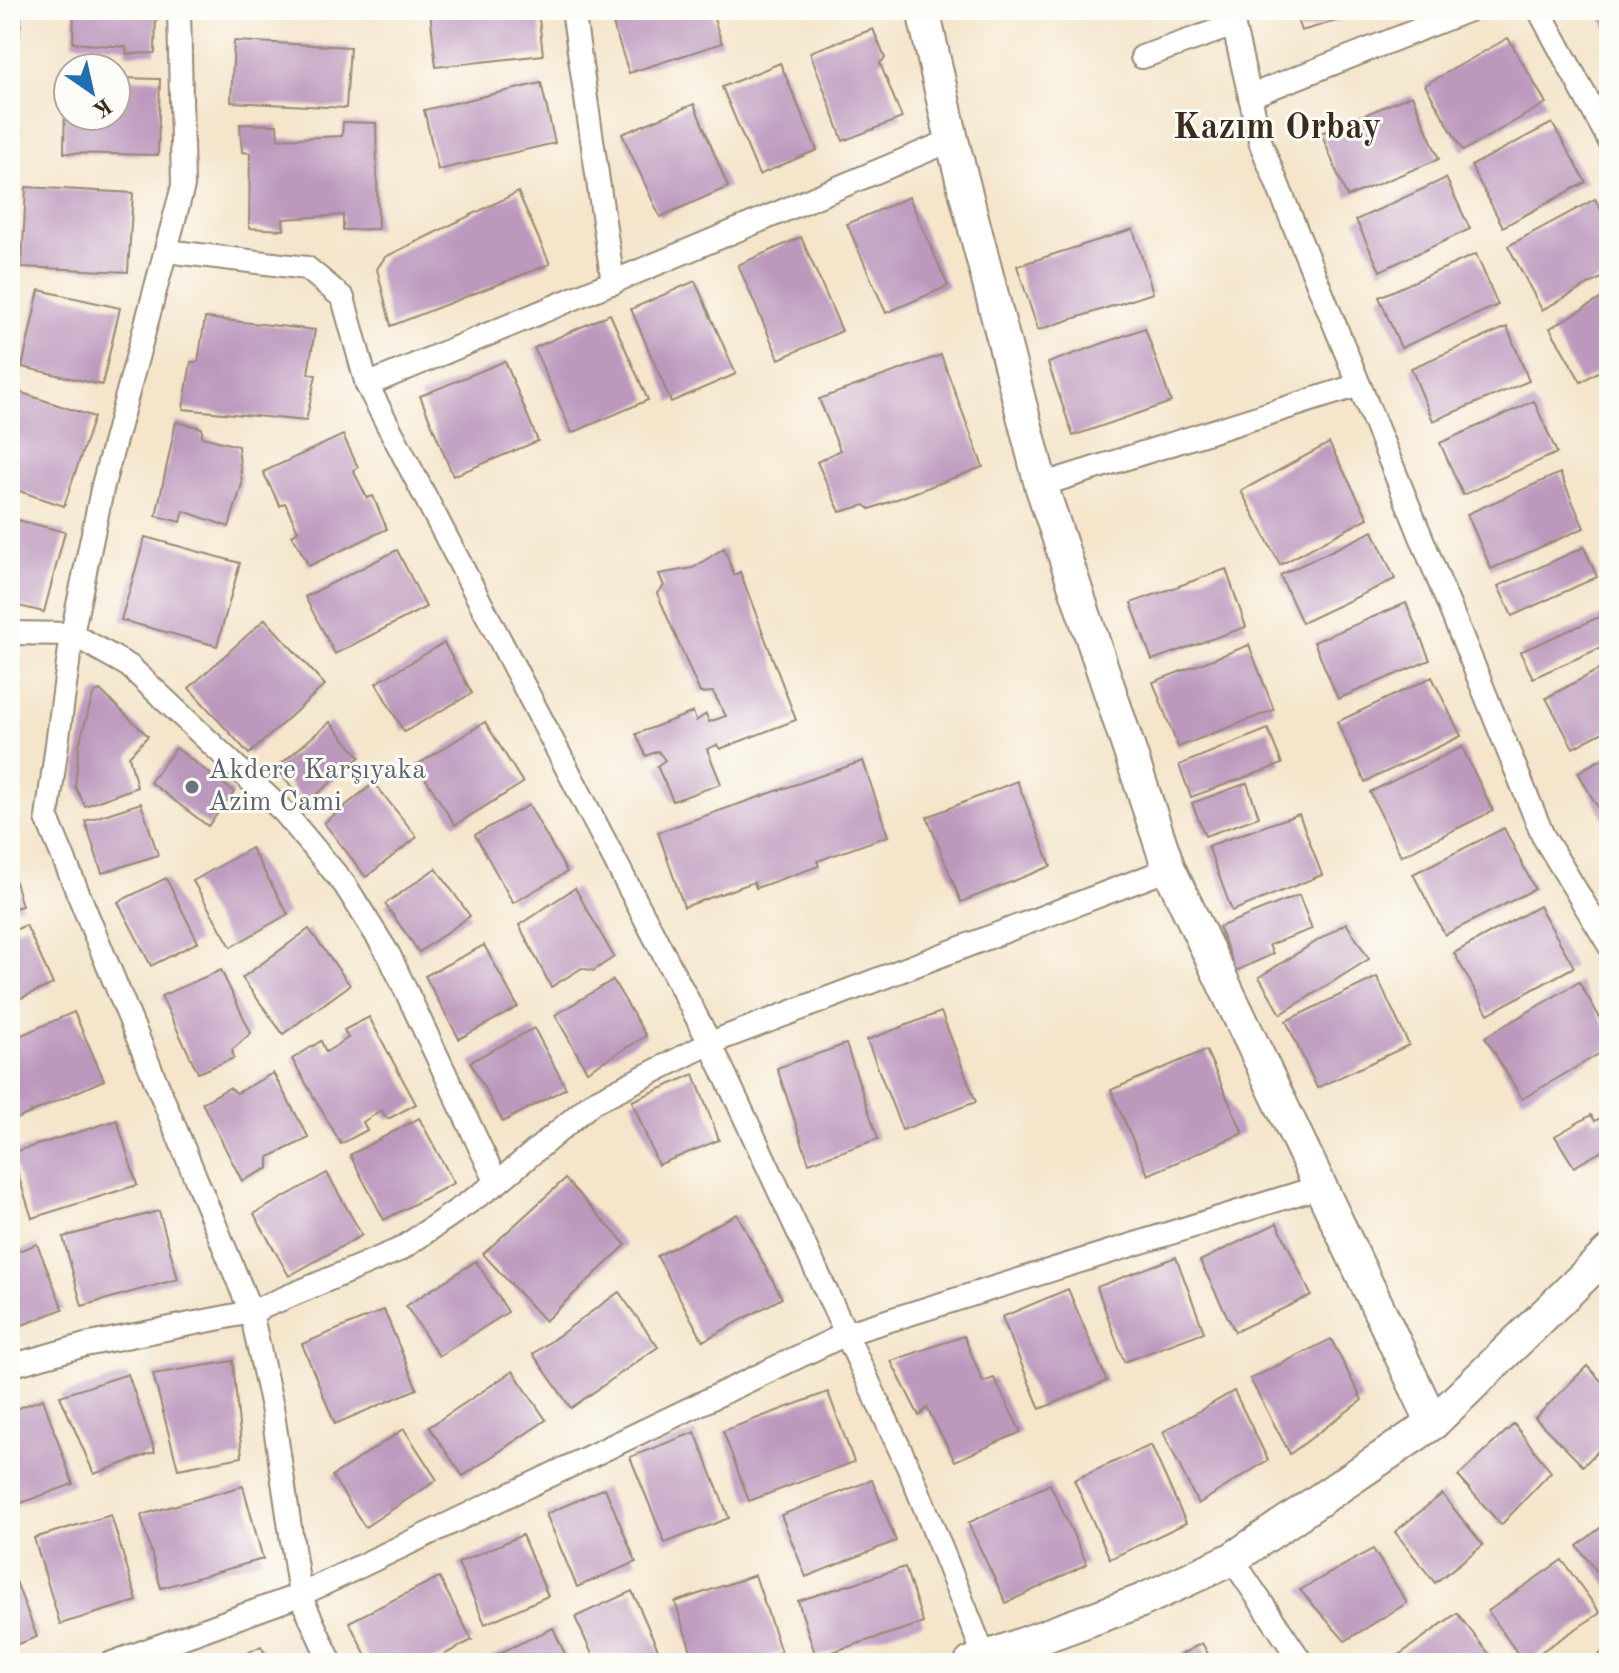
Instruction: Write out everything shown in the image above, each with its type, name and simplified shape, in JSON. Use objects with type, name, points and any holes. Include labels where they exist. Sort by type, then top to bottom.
[{"type":"street","points":[[179,10],[183,186],[103,485],[72,634],[47,818],[251,1312],[272,1407],[300,1595],[331,1663]]},
{"type":"street","points":[[573,10],[613,283]]},
{"type":"street","points":[[923,10],[952,140],[1041,485],[1169,869],[1433,1423]]},
{"type":"street","points":[[1250,96],[1469,10]]},
{"type":"street","points":[[1539,10],[1609,140]]},
{"type":"street","points":[[1142,57],[1232,18],[1261,144],[1359,385],[1543,836],[1609,945]]},
{"type":"street","points":[[367,385],[952,140]]},
{"type":"street","points":[[166,251],[307,268],[343,298],[367,385],[710,1043],[848,1333],[911,1473],[981,1662],[1141,1601],[1232,1559],[1433,1423],[1609,1252]]},
{"type":"street","points":[[1041,485],[1359,385]]},
{"type":"street","points":[[10,633],[72,634],[129,666],[284,812],[345,885],[389,955],[497,1183]]},
{"type":"street","points":[[10,1366],[85,1345],[251,1312],[401,1249],[497,1183],[592,1103],[710,1043],[1169,869]]},
{"type":"street","points":[[112,1663],[300,1595],[848,1333],[1322,1186]]},
{"type":"street","points":[[1232,1559],[1302,1663]]},
{"type":"building","points":[[10,10],[22,10],[16,70],[10,70]]},
{"type":"building","points":[[74,10],[156,10],[155,53],[132,54],[127,52],[126,47],[73,43]]},
{"type":"building","points":[[538,10],[543,55],[436,67],[430,11]]},
{"type":"building","points":[[636,10],[711,10],[722,43],[629,73],[611,18]]},
{"type":"building","points":[[1294,10],[1370,10],[1371,11],[1301,31]]},
{"type":"building","points":[[1597,10],[1609,10],[1609,32]]},
{"type":"building","points":[[873,29],[885,58],[880,63],[902,118],[843,141],[810,52]]},
{"type":"building","points":[[1508,38],[1546,103],[1463,151],[1425,85]]},
{"type":"building","points":[[234,41],[350,47],[346,108],[231,102]]},
{"type":"building","points":[[780,63],[817,150],[759,175],[722,87]]},
{"type":"building","points":[[132,78],[160,79],[158,155],[64,153],[64,132],[132,132]]},
{"type":"building","points":[[541,83],[555,143],[438,170],[424,110]]},
{"type":"building","points":[[1412,95],[1439,159],[1347,197],[1321,133]]},
{"type":"building","points":[[694,104],[728,187],[660,217],[622,134]]},
{"type":"building","points":[[343,122],[376,123],[378,229],[343,230],[343,215],[283,219],[284,230],[249,228],[250,153],[242,152],[240,124],[277,125],[278,139],[342,136]]},
{"type":"building","points":[[1552,123],[1586,182],[1503,227],[1471,166]]},
{"type":"building","points":[[1446,178],[1470,229],[1380,271],[1356,220]]},
{"type":"building","points":[[26,187],[133,193],[128,272],[22,267]]},
{"type":"building","points":[[518,192],[550,264],[391,326],[377,269],[385,257]]},
{"type":"building","points":[[909,197],[948,286],[886,313],[847,224]]},
{"type":"building","points":[[1595,199],[1609,225],[1609,274],[1542,310],[1508,246]]},
{"type":"building","points":[[1133,229],[1153,293],[1038,330],[1017,266]]},
{"type":"building","points":[[801,237],[842,331],[779,359],[738,265]]},
{"type":"building","points":[[1476,254],[1498,305],[1401,348],[1379,297]]},
{"type":"building","points":[[695,281],[736,374],[671,402],[631,309]]},
{"type":"building","points":[[39,290],[120,308],[102,385],[22,367]]},
{"type":"building","points":[[1609,294],[1609,365],[1581,382],[1550,328]]},
{"type":"building","points":[[610,314],[648,400],[572,433],[534,348]]},
{"type":"building","points":[[205,318],[315,330],[308,374],[316,375],[306,421],[183,409],[191,362],[198,362]]},
{"type":"building","points":[[1507,327],[1529,381],[1433,421],[1411,368]]},
{"type":"building","points":[[1145,328],[1171,402],[1073,436],[1048,363]]},
{"type":"building","points":[[941,355],[983,467],[870,509],[865,505],[840,512],[817,462],[840,450],[819,399]]},
{"type":"building","points":[[505,361],[538,441],[453,476],[420,396]]},
{"type":"building","points":[[10,389],[94,417],[64,506],[10,488]]},
{"type":"building","points":[[1534,401],[1557,453],[1463,495],[1440,443]]},
{"type":"building","points":[[176,422],[202,428],[202,437],[238,446],[242,484],[229,527],[184,511],[181,522],[156,516]]},
{"type":"building","points":[[343,435],[358,467],[353,470],[367,498],[373,496],[387,529],[309,566],[292,535],[298,531],[285,503],[280,506],[263,472]]},
{"type":"building","points":[[1329,443],[1368,518],[1280,565],[1241,491]]},
{"type":"building","points":[[1560,473],[1584,528],[1491,569],[1467,514]]},
{"type":"building","points":[[10,518],[65,532],[44,612],[10,604]]},
{"type":"building","points":[[1373,531],[1395,579],[1302,623],[1280,575]]},
{"type":"building","points":[[145,537],[240,563],[217,646],[121,620]]},
{"type":"building","points":[[1584,547],[1597,577],[1512,616],[1498,586]]},
{"type":"building","points":[[724,548],[734,575],[740,572],[796,720],[720,749],[717,745],[707,749],[721,784],[673,801],[657,766],[665,760],[658,751],[646,756],[636,734],[693,712],[696,721],[706,714],[709,722],[726,716],[713,692],[700,693],[657,593],[664,586],[659,574],[693,568]]},
{"type":"building","points":[[397,550],[426,607],[335,654],[305,597]]},
{"type":"building","points":[[1226,569],[1246,627],[1152,660],[1131,603]]},
{"type":"building","points":[[1406,603],[1430,660],[1338,699],[1314,642]]},
{"type":"building","points":[[1608,613],[1609,644],[1533,678],[1520,652]]},
{"type":"building","points":[[265,619],[325,685],[249,754],[189,688]]},
{"type":"building","points":[[444,643],[472,693],[404,732],[376,683]]},
{"type":"building","points":[[1249,645],[1274,710],[1178,747],[1153,682]]},
{"type":"building","points":[[1609,664],[1609,729],[1573,748],[1546,698]]},
{"type":"building","points":[[1432,677],[1461,736],[1365,782],[1337,722]]},
{"type":"building","points":[[100,690],[148,736],[129,756],[137,787],[85,806],[75,787],[79,744],[93,695]]},
{"type":"building","points":[[330,722],[360,757],[306,804],[276,768]]},
{"type":"building","points":[[485,722],[523,783],[455,825],[417,765]]},
{"type":"building","points":[[1268,729],[1282,764],[1191,797],[1179,765]]},
{"type":"building","points":[[1462,747],[1493,811],[1401,856],[1370,792]]},
{"type":"building","name":"Akdere Karşıyaka Azim Cami","points":[[176,748],[234,792],[208,826],[150,782]]},
{"type":"building","points":[[1609,755],[1609,818],[1605,821],[1578,772]]},
{"type":"building","points":[[863,761],[888,836],[817,861],[819,866],[756,888],[754,882],[684,907],[658,832]]},
{"type":"building","points":[[1017,781],[1051,866],[961,902],[927,817]]},
{"type":"building","points":[[374,783],[417,837],[366,877],[324,823]]},
{"type":"building","points":[[1247,783],[1259,817],[1205,836],[1192,803]]},
{"type":"building","points":[[141,803],[158,855],[102,873],[85,821]]},
{"type":"building","points":[[529,805],[567,872],[513,903],[475,835]]},
{"type":"building","points":[[1299,814],[1322,875],[1232,911],[1208,846]]},
{"type":"building","points":[[1504,828],[1535,889],[1445,935],[1413,874]]},
{"type":"building","points":[[251,848],[288,914],[231,947],[193,881]]},
{"type":"building","points":[[10,864],[22,906],[10,909]]},
{"type":"building","points":[[436,868],[470,916],[419,952],[385,904]]},
{"type":"building","points":[[166,878],[198,942],[151,966],[118,902]]},
{"type":"building","points":[[575,888],[614,957],[593,971],[582,968],[551,987],[519,925]]},
{"type":"building","points":[[1299,895],[1312,929],[1269,945],[1273,954],[1236,971],[1219,927]]},
{"type":"building","points":[[1539,906],[1574,967],[1488,1014],[1454,953]]},
{"type":"building","points":[[1346,923],[1369,959],[1281,1014],[1259,977]]},
{"type":"building","points":[[26,925],[53,984],[10,1003],[10,932]]},
{"type":"building","points":[[309,929],[350,985],[283,1034],[242,978]]},
{"type":"building","points":[[484,945],[518,1007],[459,1039],[425,976]]},
{"type":"building","points":[[221,970],[251,1033],[232,1050],[234,1058],[198,1073],[161,996]]},
{"type":"building","points":[[1377,977],[1409,1045],[1317,1088],[1286,1021]]},
{"type":"building","points":[[613,980],[646,1036],[587,1071],[555,1015]]},
{"type":"building","points":[[1579,982],[1609,1033],[1609,1048],[1522,1099],[1485,1037]]},
{"type":"building","points":[[74,1012],[104,1080],[10,1122],[10,1040]]},
{"type":"building","points":[[941,1012],[976,1102],[902,1130],[867,1040]]},
{"type":"building","points":[[369,1017],[416,1104],[388,1119],[381,1110],[363,1122],[367,1130],[341,1144],[292,1059],[321,1041],[326,1052],[348,1038],[344,1030]]},
{"type":"building","points":[[534,1028],[566,1088],[503,1122],[470,1062]]},
{"type":"building","points":[[846,1044],[878,1139],[809,1163],[777,1068]]},
{"type":"building","points":[[1206,1050],[1243,1133],[1148,1175],[1111,1090]]},
{"type":"building","points":[[273,1073],[309,1138],[269,1157],[269,1168],[242,1181],[202,1103],[229,1088],[237,1093]]},
{"type":"building","points":[[694,1074],[719,1140],[658,1165],[632,1101]]},
{"type":"building","points":[[1609,1106],[1609,1147],[1574,1167],[1555,1136],[1591,1115],[1595,1121],[1606,1115],[1602,1109]]},
{"type":"building","points":[[419,1118],[454,1183],[384,1220],[350,1155]]},
{"type":"building","points":[[117,1120],[137,1185],[32,1218],[11,1153]]},
{"type":"building","points":[[327,1173],[362,1235],[289,1276],[254,1214]]},
{"type":"building","points":[[565,1179],[626,1245],[545,1321],[483,1254]]},
{"type":"building","points":[[159,1211],[178,1279],[82,1306],[63,1237]]},
{"type":"building","points":[[737,1214],[782,1298],[703,1341],[657,1256]]},
{"type":"building","points":[[1277,1223],[1311,1295],[1235,1332],[1200,1261]]},
{"type":"building","points":[[37,1244],[63,1309],[10,1330],[10,1254]]},
{"type":"building","points":[[1176,1257],[1204,1332],[1124,1362],[1097,1287]]},
{"type":"building","points":[[476,1261],[508,1312],[439,1356],[406,1306]]},
{"type":"building","points":[[1068,1289],[1107,1381],[1040,1409],[1002,1317]]},
{"type":"building","points":[[619,1292],[658,1347],[571,1408],[533,1354]]},
{"type":"building","points":[[384,1310],[417,1389],[335,1424],[302,1344]]},
{"type":"building","points":[[964,1336],[983,1382],[994,1378],[1021,1432],[955,1461],[927,1408],[919,1416],[891,1361]]},
{"type":"building","points":[[1331,1339],[1362,1400],[1290,1454],[1250,1379]]},
{"type":"building","points":[[233,1361],[242,1457],[178,1469],[153,1374]]},
{"type":"building","points":[[1587,1366],[1609,1389],[1609,1440],[1583,1466],[1535,1418]]},
{"type":"building","points":[[513,1371],[546,1420],[463,1476],[429,1427]]},
{"type":"building","points":[[128,1374],[155,1452],[94,1474],[60,1396]]},
{"type":"building","points":[[1234,1391],[1268,1460],[1198,1504],[1163,1432]]},
{"type":"building","points":[[828,1392],[854,1462],[749,1501],[723,1431]]},
{"type":"building","points":[[43,1399],[73,1484],[10,1507],[10,1411]]},
{"type":"building","points":[[1514,1424],[1551,1472],[1501,1525],[1458,1476]]},
{"type":"building","points":[[404,1429],[437,1480],[365,1527],[332,1476]]},
{"type":"building","points":[[695,1432],[729,1518],[665,1543],[630,1457]]},
{"type":"building","points":[[1151,1445],[1186,1523],[1110,1559],[1074,1480]]},
{"type":"building","points":[[872,1480],[896,1541],[806,1577],[781,1515]]},
{"type":"building","points":[[1050,1484],[1087,1564],[1006,1603],[968,1523]]},
{"type":"building","points":[[243,1486],[263,1559],[161,1588],[141,1515]]},
{"type":"building","points":[[605,1488],[636,1562],[577,1587],[546,1514]]},
{"type":"building","points":[[1442,1494],[1483,1545],[1435,1583],[1395,1532]]},
{"type":"building","points":[[111,1515],[137,1601],[60,1624],[34,1538]]},
{"type":"building","points":[[1609,1521],[1609,1587],[1577,1546]]},
{"type":"building","points":[[522,1535],[548,1596],[485,1624],[458,1563]]},
{"type":"building","points":[[1373,1549],[1407,1603],[1345,1641],[1300,1590]]},
{"type":"building","points":[[1562,1560],[1600,1613],[1524,1663],[1488,1611]]},
{"type":"building","points":[[10,1566],[37,1637],[10,1647]]},
{"type":"building","points":[[905,1567],[923,1623],[816,1657],[798,1601]]},
{"type":"building","points":[[755,1575],[781,1652],[747,1663],[695,1663],[675,1602]]},
{"type":"building","points":[[439,1577],[472,1640],[428,1663],[370,1663],[349,1622]]},
{"type":"building","points":[[632,1591],[664,1663],[596,1663],[575,1617]]},
{"type":"building","points":[[1457,1613],[1496,1663],[1388,1663]]},
{"type":"building","points":[[553,1628],[569,1663],[494,1663],[491,1657]]},
{"type":"building","points":[[1202,1643],[1213,1663],[1165,1663]]},
{"type":"building","points":[[261,1646],[270,1663],[228,1663]]},
{"type":"place","name":"Akdere Karşıyaka Azim Cami","points":[[192,787]]},
{"type":"district","name":"Kazım Orbay","points":[[1277,129]]}]
